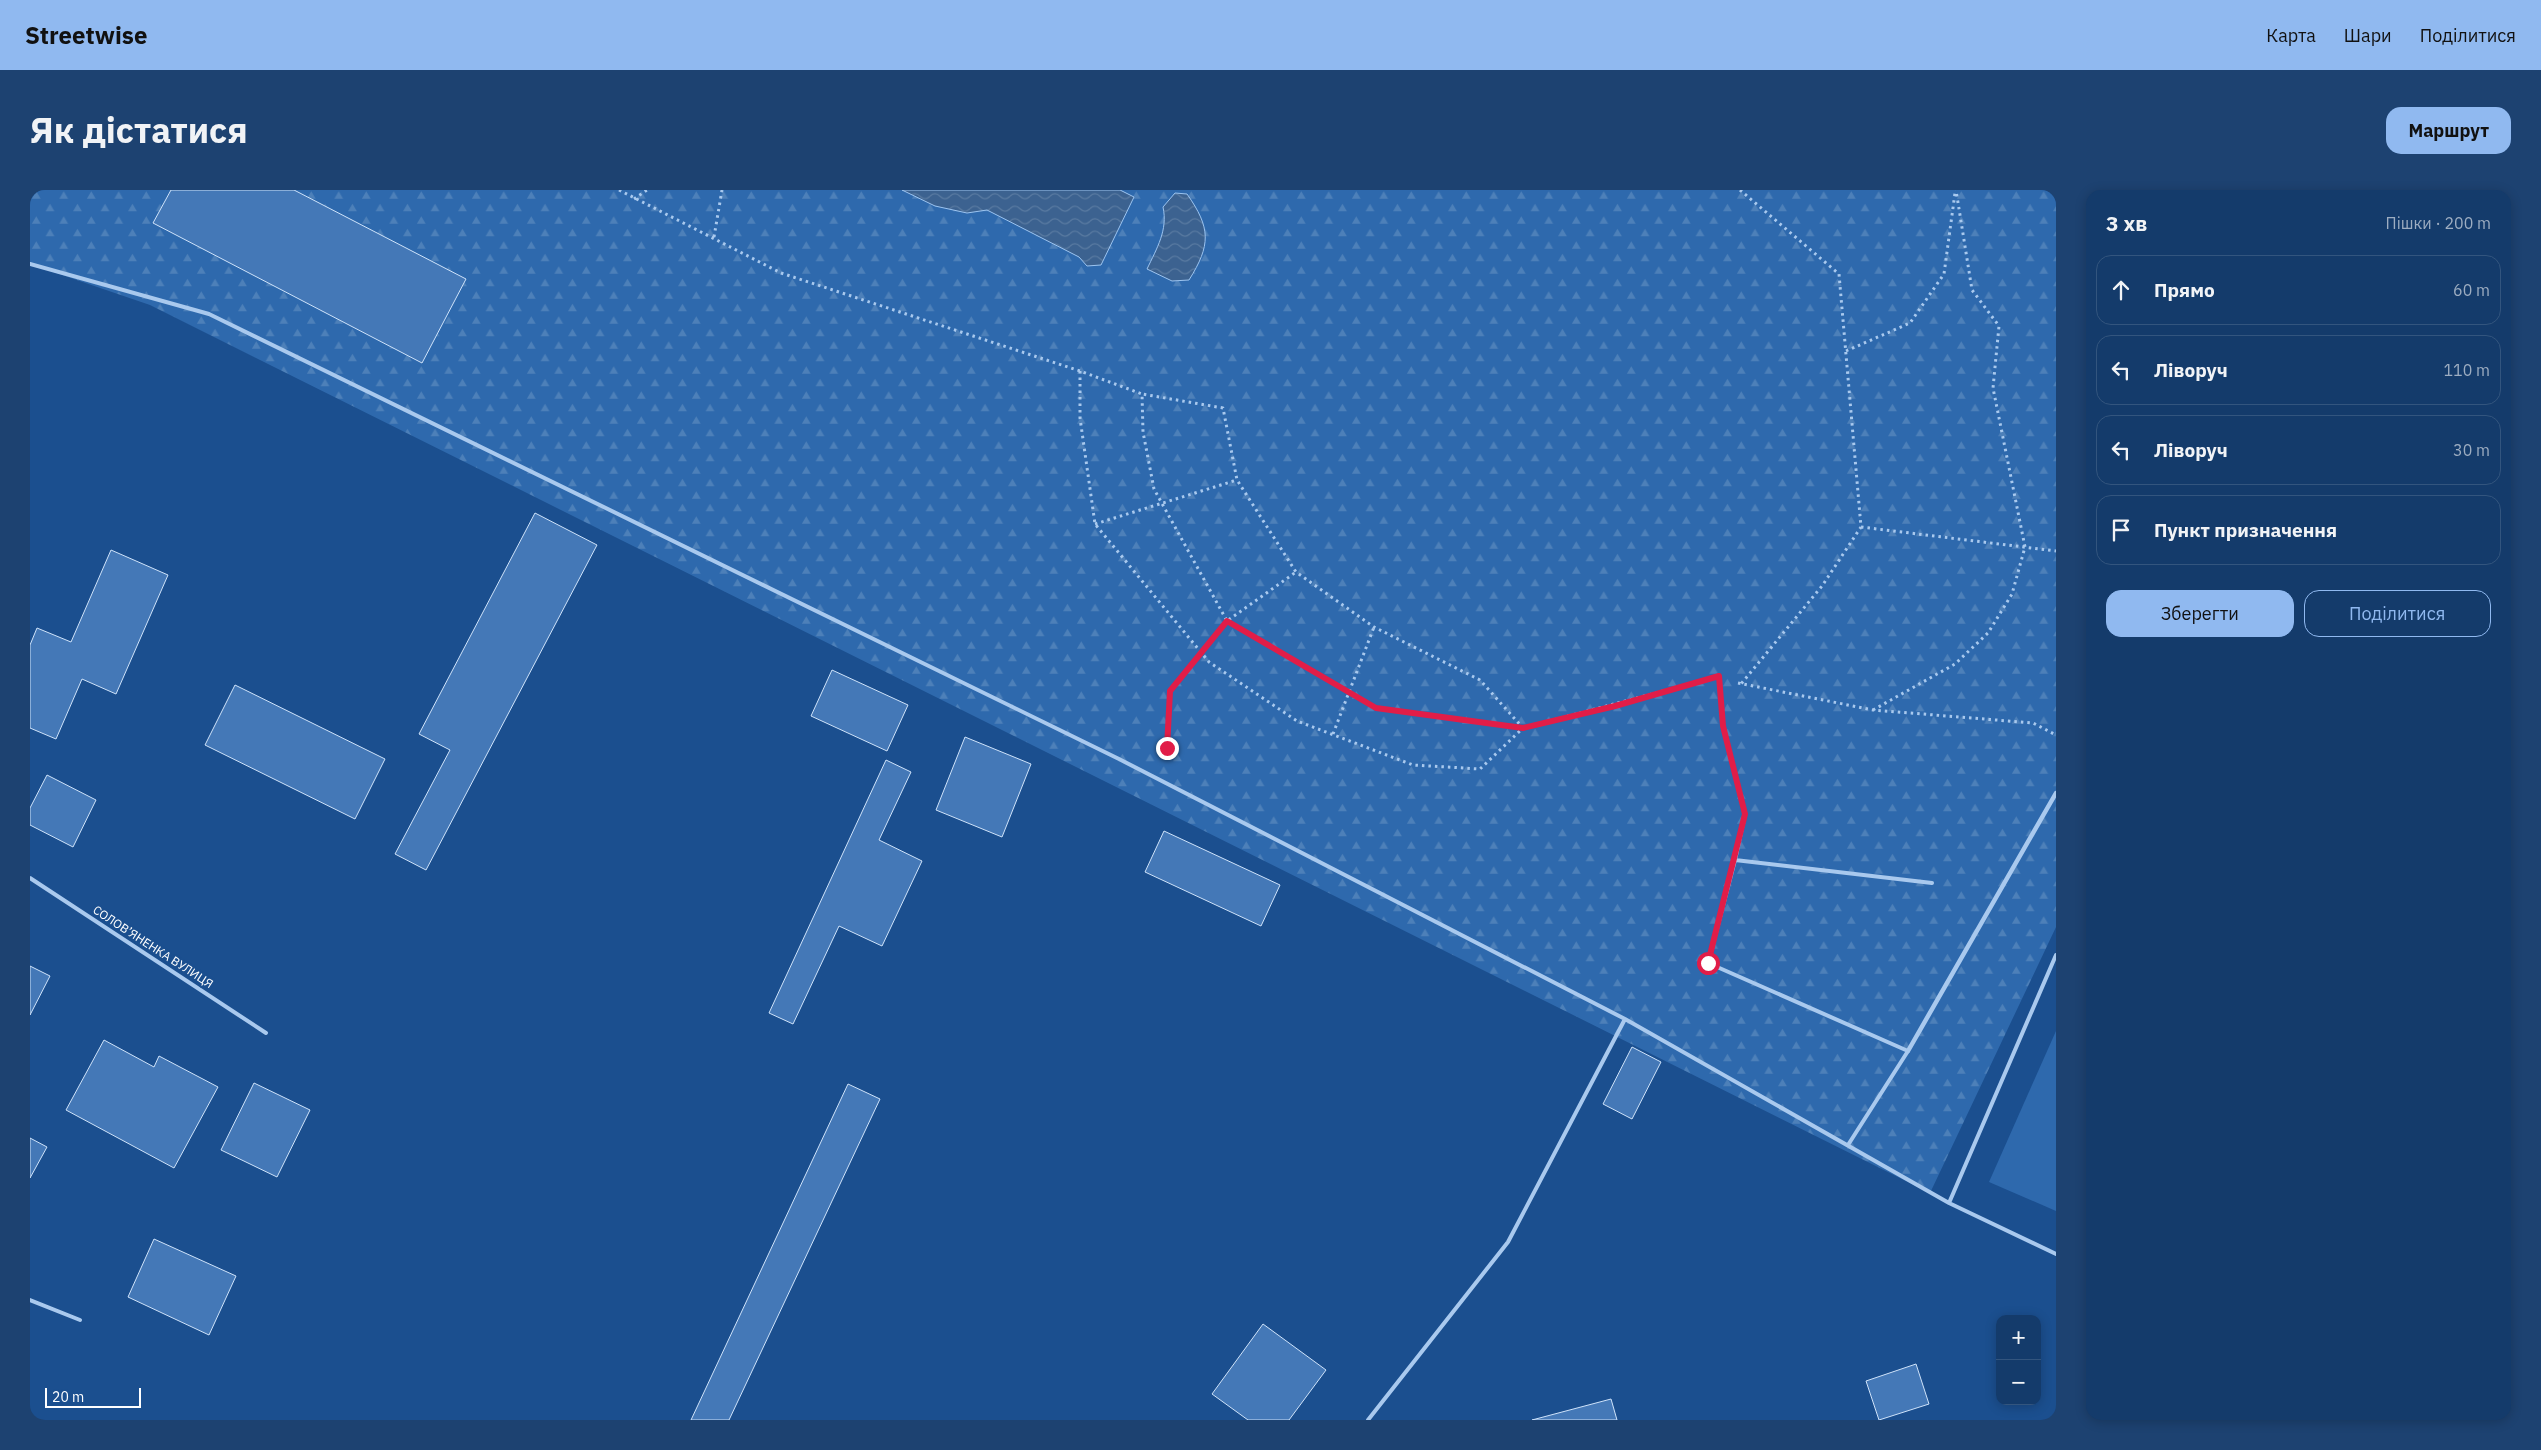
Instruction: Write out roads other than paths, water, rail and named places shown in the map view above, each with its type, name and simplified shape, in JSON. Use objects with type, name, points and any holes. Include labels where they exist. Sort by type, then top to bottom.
[{"type":"street","points":[[1908,1051],[2056,793]]},
{"type":"lane","points":[[30,264],[209,314],[1119,759],[1625,1019],[1949,1203],[2056,1254]]},
{"type":"lane","points":[[1719,676],[1723,726],[1745,814],[1708,963],[1908,1051],[1848,1145]]},
{"type":"lane","points":[[1735,860],[1932,882]]},
{"type":"lane","name":"СОЛОВ’ЯНЕНКА ВУЛИЦЯ","points":[[30,878],[266,1033]]},
{"type":"lane","points":[[1949,1203],[2056,955]]},
{"type":"lane","points":[[1368,1420],[1508,1242],[1625,1019]]},
{"type":"lane","points":[[30,1300],[80,1320]]},
{"type":"water","points":[[902,190],[1120,190],[1134,197],[1101,265],[1087,266],[1079,257],[987,210],[967,213],[935,206]]},
{"type":"water","points":[[1175,193],[1187,194],[1201,217],[1204,227],[1205,237],[1201,257],[1189,280],[1172,281],[1147,269],[1163,231],[1163,207]]}]
